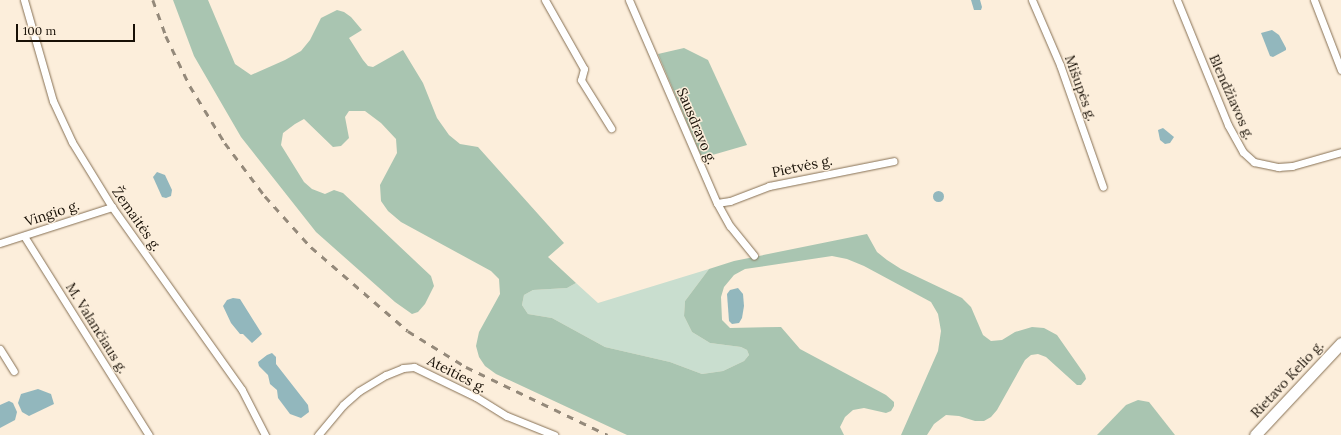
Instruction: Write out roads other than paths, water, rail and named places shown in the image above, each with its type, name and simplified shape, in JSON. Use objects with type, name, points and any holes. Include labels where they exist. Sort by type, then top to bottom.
[{"type":"main road","name":"Rietavo Kelio g.","points":[[1255,435],[1341,343]]},
{"type":"street","name":"Žemaitės g.","points":[[24,0],[53,101],[72,142],[112,207],[242,390],[265,435]]},
{"type":"street","points":[[545,0],[584,69],[581,80],[611,128]]},
{"type":"street","name":"Sausdravo g.","points":[[629,0],[717,203],[730,226],[754,256]]},
{"type":"street","name":"Mišupės g.","points":[[1032,0],[1060,65],[1103,187]]},
{"type":"street","name":"Blendžiavos g.","points":[[1177,0],[1228,125],[1243,152],[1254,162],[1278,167],[1292,166],[1341,152]]},
{"type":"street","points":[[1314,0],[1341,70]]},
{"type":"street","name":"Pietvės g.","points":[[717,203],[730,201],[769,186],[894,161]]},
{"type":"street","name":"Vingio g.","points":[[0,243],[112,207]]},
{"type":"street","name":"M. Valančiaus g.","points":[[24,236],[149,435]]},
{"type":"street","points":[[0,349],[14,371]]},
{"type":"street","name":"Ateities g.","points":[[318,435],[343,405],[359,390],[386,375],[403,368],[414,367],[476,397],[507,416],[554,435]]},
{"type":"water","points":[[971,0],[980,0],[982,7],[981,10],[974,10]]},
{"type":"water","points":[[1272,30],[1279,35],[1286,48],[1286,50],[1273,57],[1270,56],[1261,33]]},
{"type":"water","points":[[1163,128],[1174,137],[1170,143],[1165,144],[1160,140],[1158,130]]},
{"type":"water","points":[[157,172],[165,175],[172,190],[171,196],[166,198],[162,197],[153,177]]},
{"type":"water","points":[[938,190],[942,192],[944,196],[942,200],[938,202],[934,200],[932,196],[934,192]]},
{"type":"water","points":[[738,288],[743,294],[744,306],[742,318],[739,323],[732,324],[729,321],[727,294],[730,290]]},
{"type":"water","points":[[233,298],[240,299],[262,334],[252,343],[243,334],[240,334],[231,323],[223,306],[227,300]]},
{"type":"water","points":[[272,353],[276,357],[276,364],[308,405],[309,412],[301,418],[290,414],[278,398],[277,390],[270,384],[268,375],[259,366],[258,362]]},
{"type":"water","points":[[38,389],[51,394],[54,404],[29,416],[22,412],[18,403],[21,394]]},
{"type":"water","points":[[9,401],[13,403],[17,412],[15,420],[0,428],[0,405]]},
{"type":"railway","points":[[153,0],[166,36],[190,86],[225,143],[265,196],[311,247],[408,331],[466,367],[608,435]]}]
